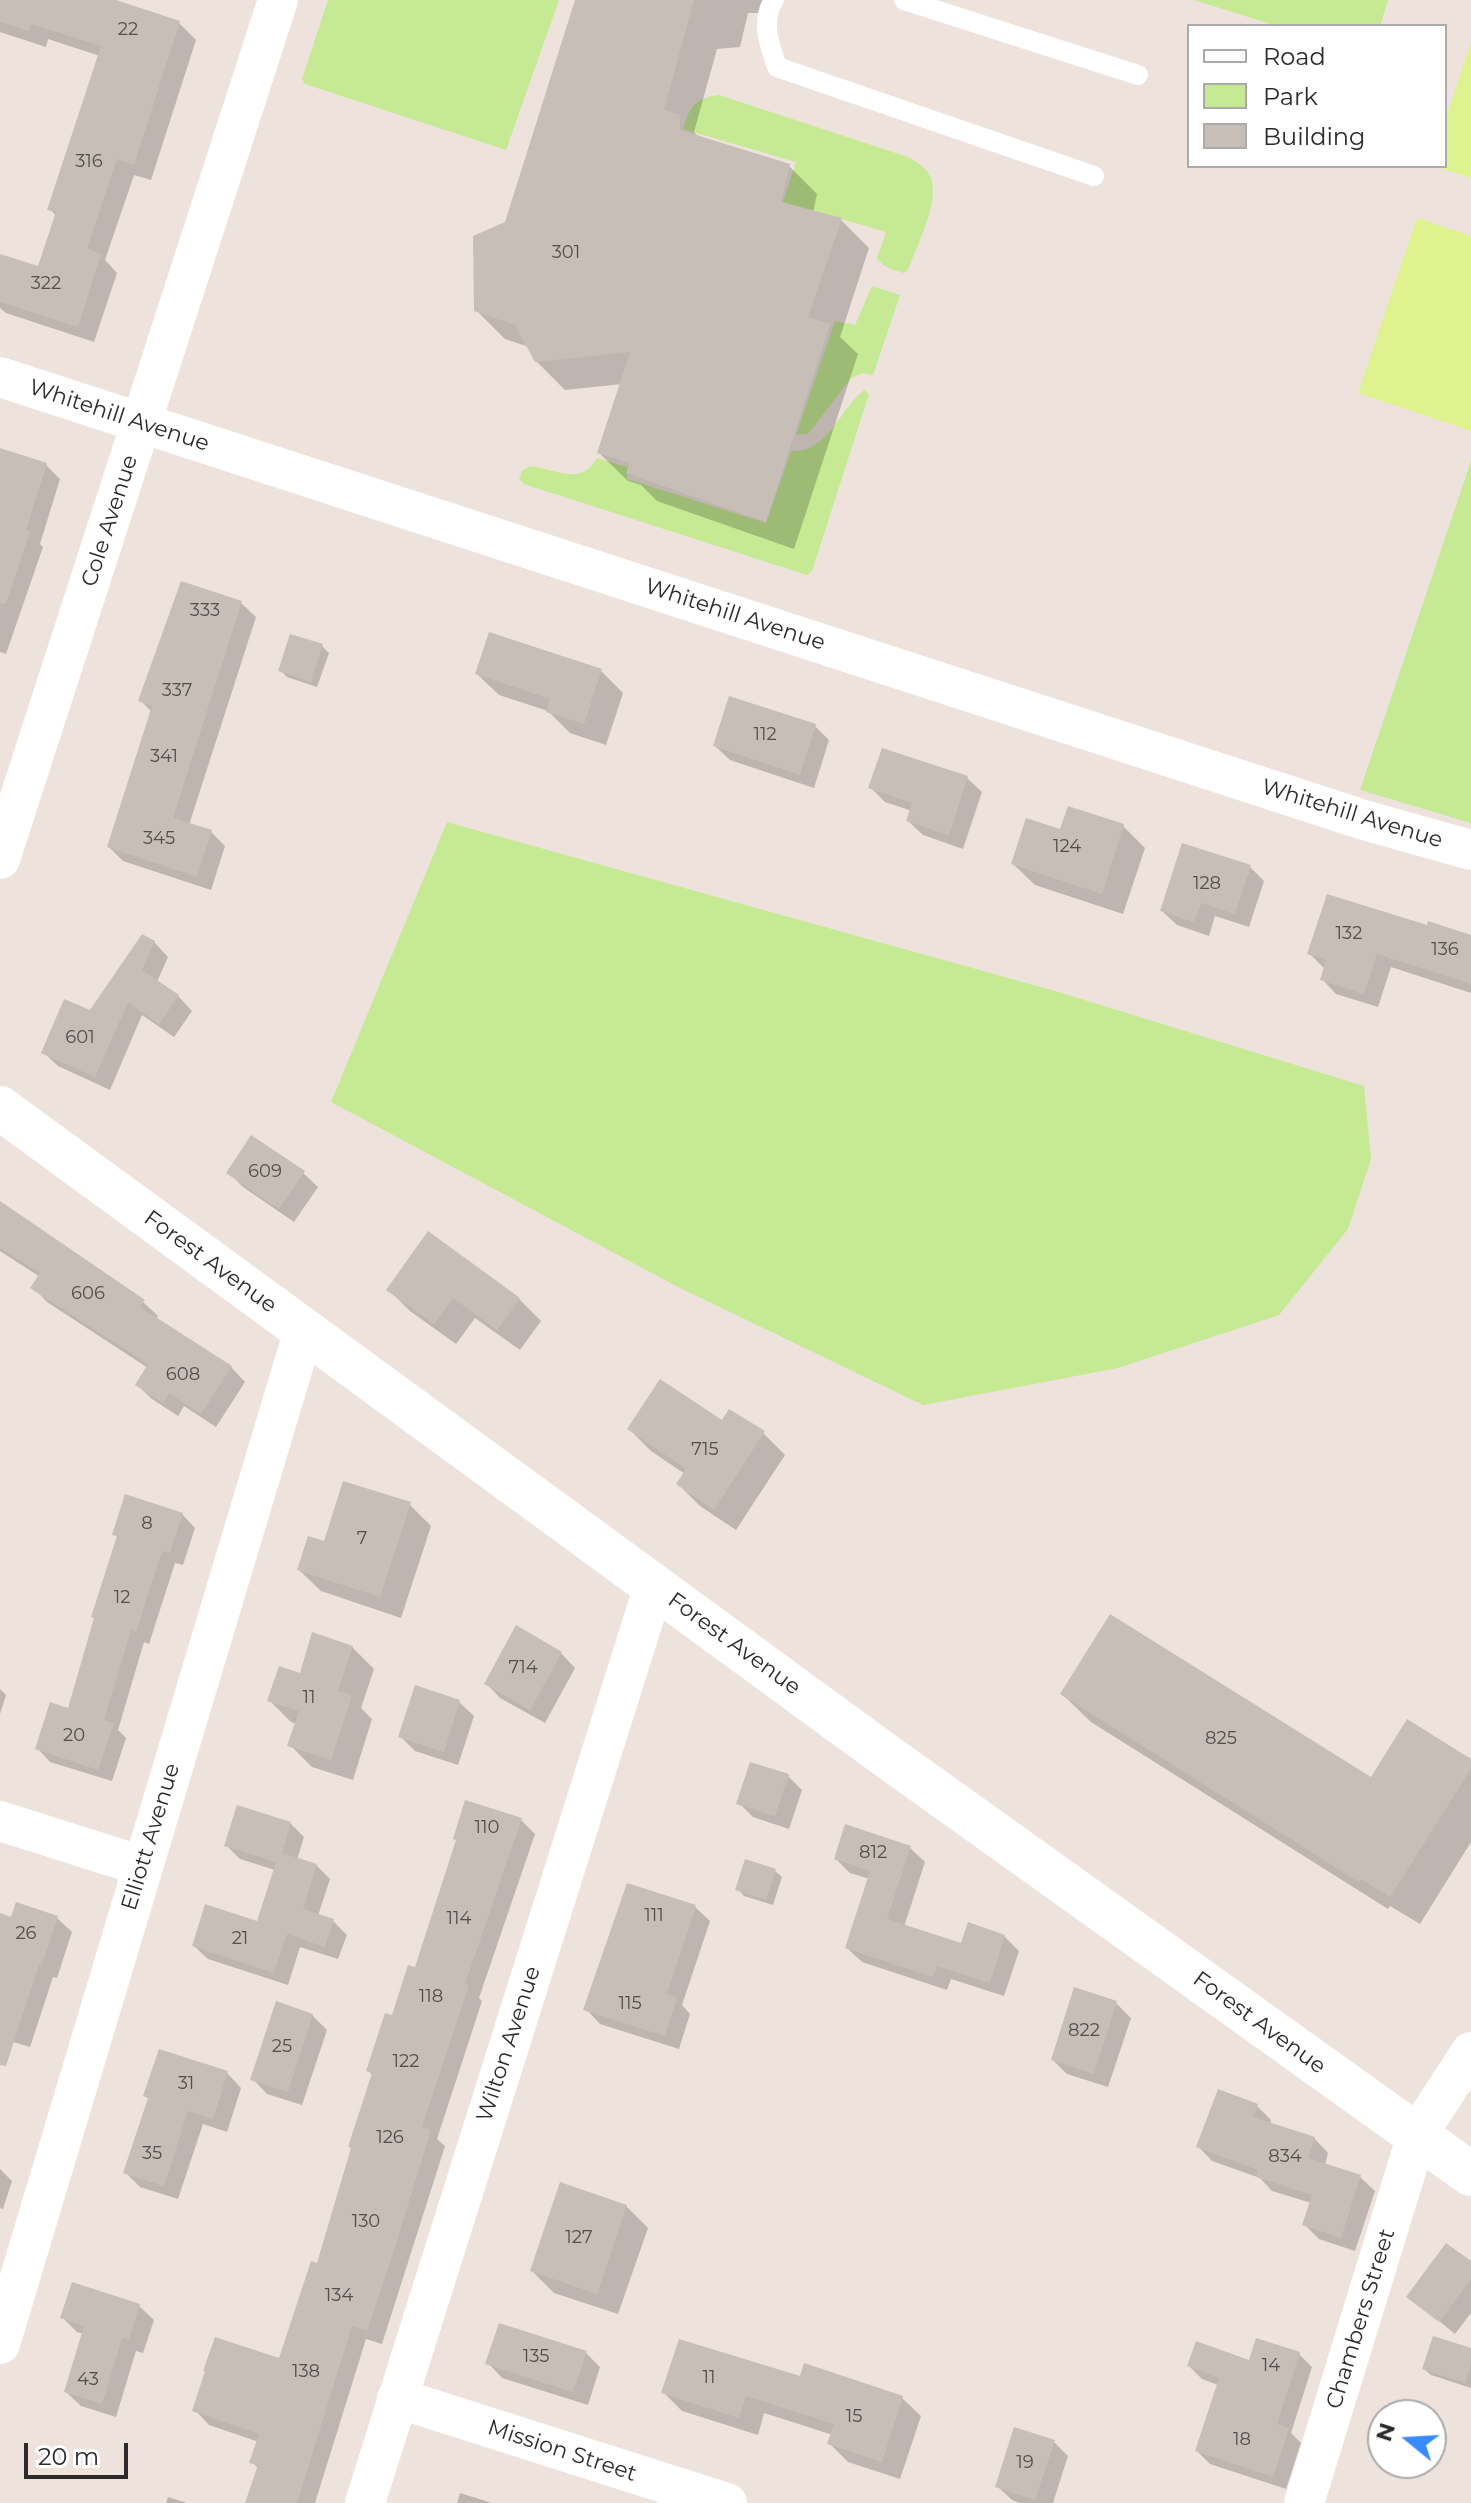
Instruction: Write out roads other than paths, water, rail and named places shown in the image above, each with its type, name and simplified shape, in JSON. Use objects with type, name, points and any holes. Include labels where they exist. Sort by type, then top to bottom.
[{"type":"main road","name":"Forest Avenue","points":[[0,1108],[881,1752],[1471,2174]]},
{"type":"street","name":"Cole Avenue","points":[[0,859],[278,0]]},
{"type":"street","name":"Whitehill Avenue","points":[[0,377],[1364,820],[1471,850]]},
{"type":"street","name":"Elliott Avenue","points":[[0,2344],[304,1330]]},
{"type":"street","name":"Wilton Avenue","points":[[365,2503],[654,1586]]},
{"type":"street","points":[[0,1821],[142,1866]]},
{"type":"street","name":"Chambers Street","points":[[1304,2503],[1417,2135],[1471,2052]]},
{"type":"street","name":"Mission Street","points":[[397,2398],[727,2503]]},
{"type":"lane","points":[[774,0],[770,6],[766,35],[777,67],[1094,176]]},
{"type":"lane","points":[[904,0],[1138,75]]}]
